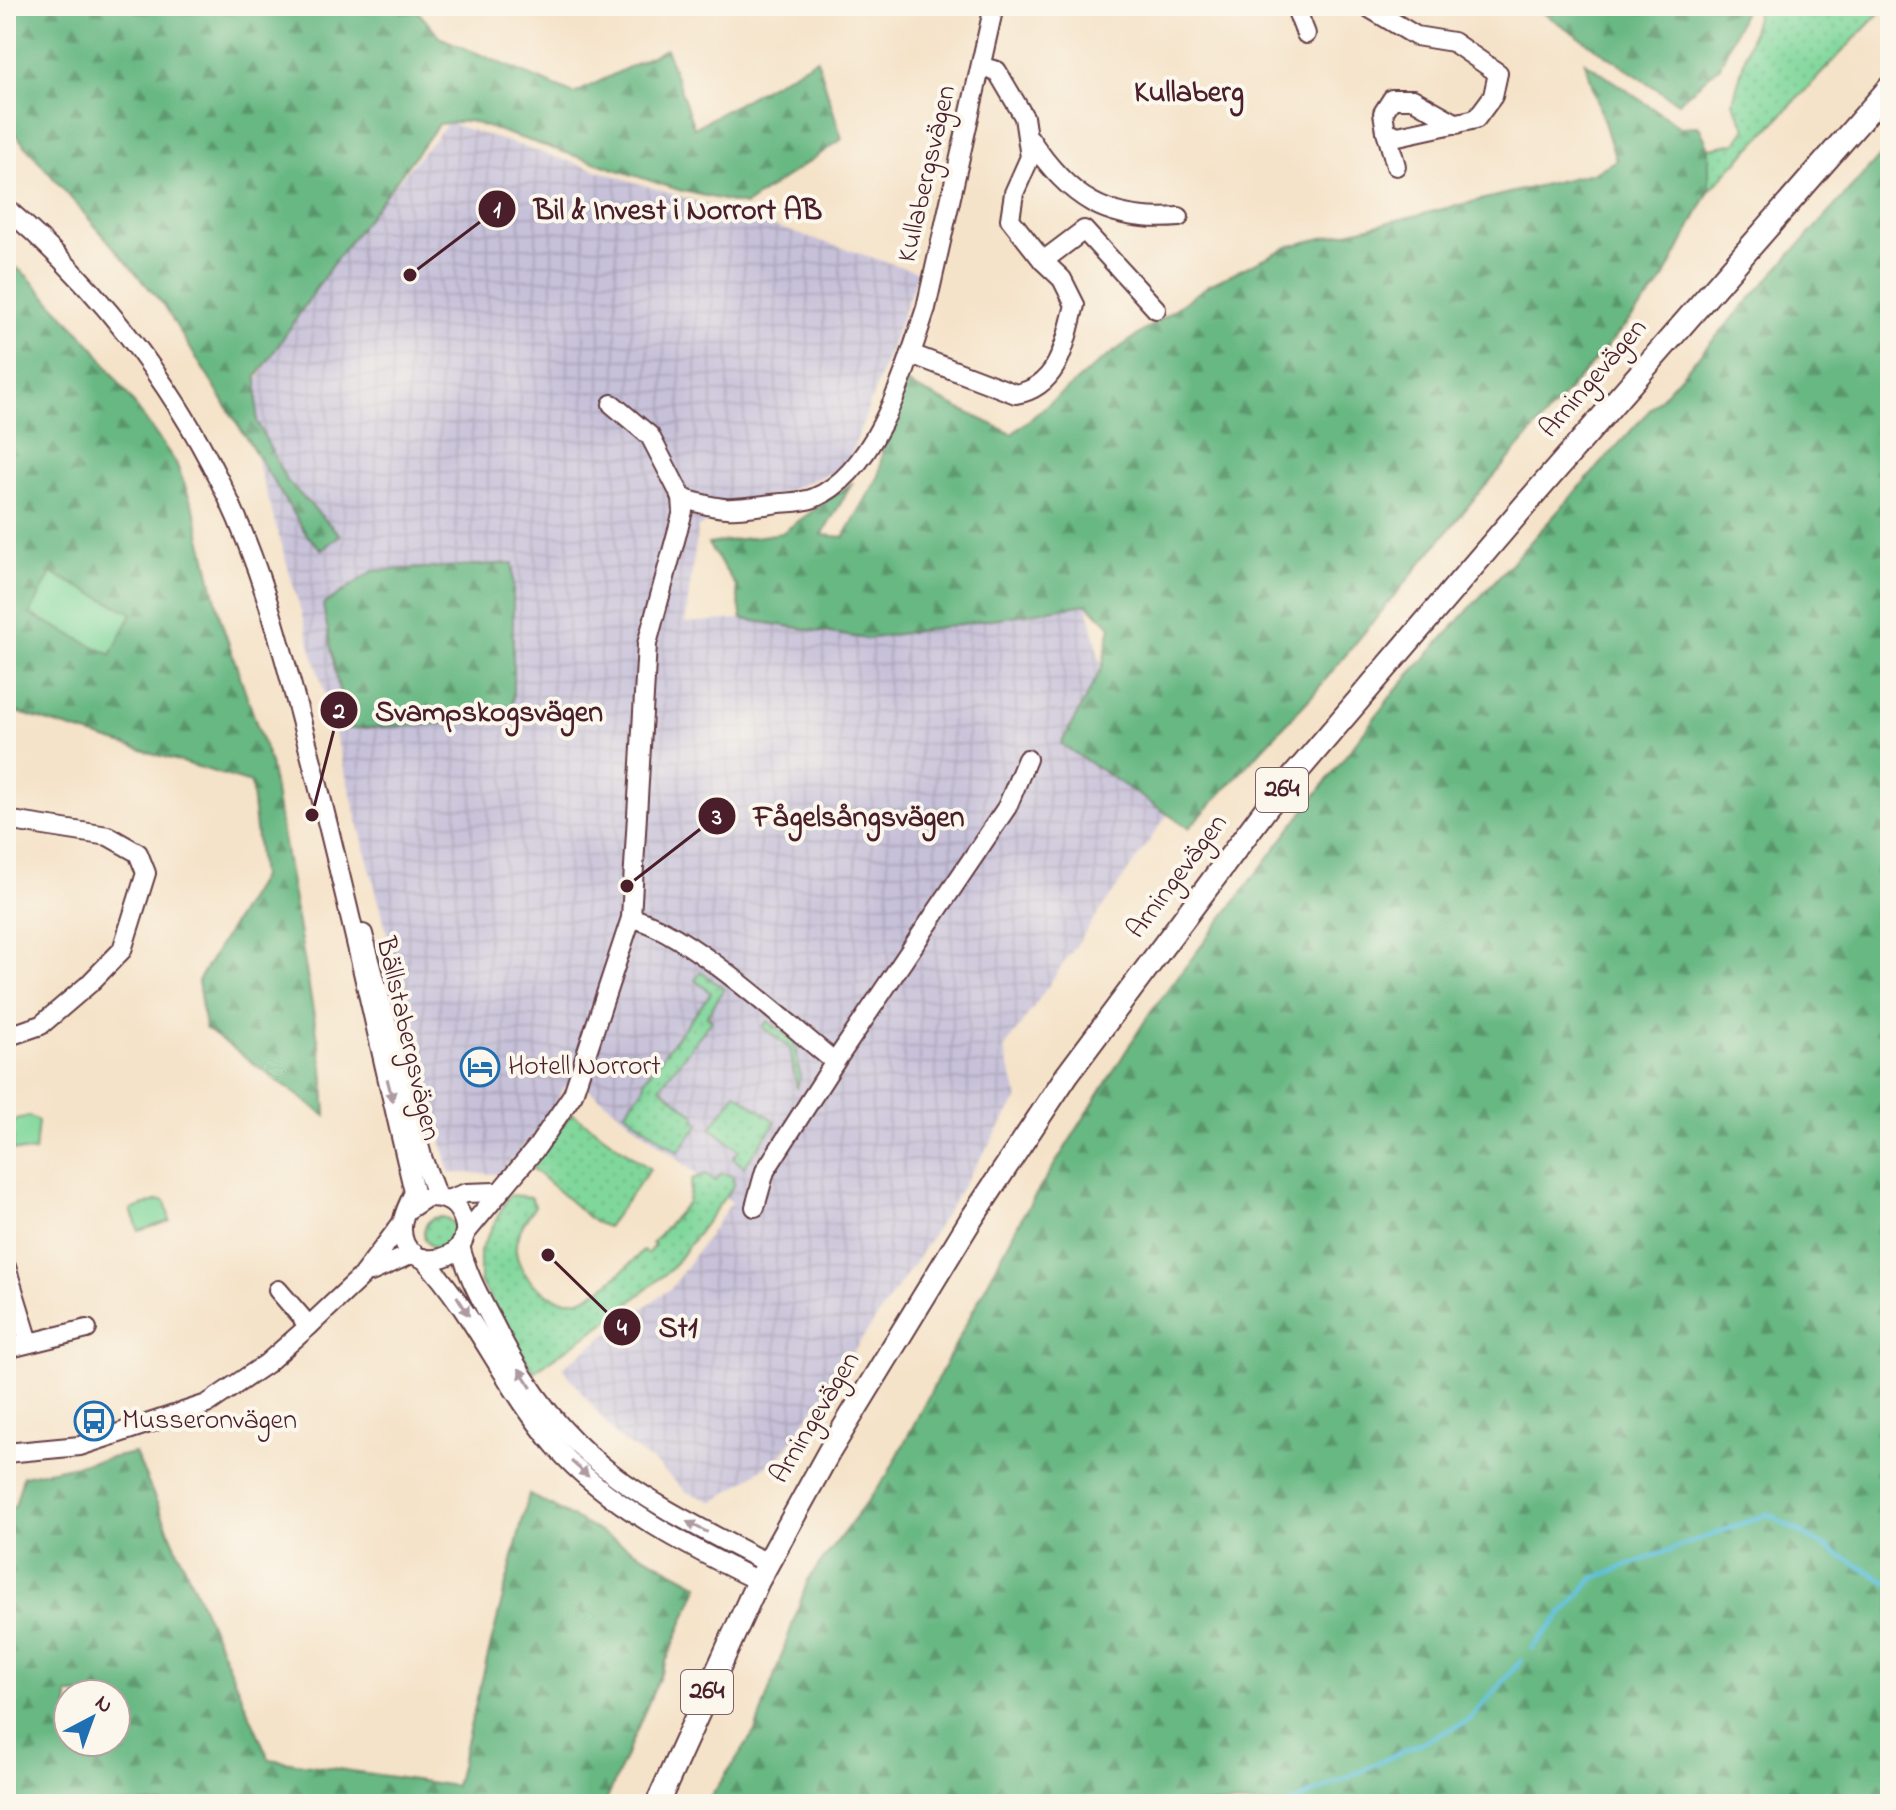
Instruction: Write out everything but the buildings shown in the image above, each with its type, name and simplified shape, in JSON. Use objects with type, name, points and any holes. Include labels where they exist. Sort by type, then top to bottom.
[{"type":"main road","name":"Arningevägen","points":[[657,1804],[762,1572],[829,1452],[970,1221],[1067,1075],[1268,806],[1890,87]]},
{"type":"street","name":"Kullabergsvägen","points":[[682,498],[721,511],[813,498],[848,476],[871,444],[911,354],[926,308],[994,6]]},
{"type":"street","points":[[1295,6],[1306,34]]},
{"type":"street","points":[[1366,6],[1416,36],[1453,42],[1498,73],[1493,96],[1476,119],[1398,136],[1386,131]]},
{"type":"street","points":[[911,354],[1016,394],[1029,392],[1057,368],[1075,305],[1062,279],[1043,261],[1010,219],[1014,193],[1030,157],[1024,117],[997,71],[982,67]]},
{"type":"street","points":[[1396,166],[1383,113],[1392,99],[1413,99],[1457,124]]},
{"type":"street","points":[[1026,133],[1058,179],[1108,212],[1156,219],[1179,217]]},
{"type":"street","name":"Bällstabergsvägen","points":[[6,208],[35,232],[99,301],[177,403],[221,483],[256,568],[271,608],[343,878],[361,969],[414,1192],[404,1217]]},
{"type":"street","points":[[1043,261],[1084,230],[1156,309]]},
{"type":"street","points":[[361,1277],[419,1256],[444,1259],[495,1201],[496,1192],[537,1147],[573,1094],[631,918],[647,644],[683,511],[682,498],[650,436],[612,404]]},
{"type":"street","points":[[755,1207],[765,1171],[1007,807],[1027,759]]},
{"type":"street","points":[[6,820],[108,836],[138,853],[146,873],[122,950],[89,984],[41,1025],[6,1037]]},
{"type":"street","name":"Bällstabergsvägen","points":[[343,878],[374,965],[423,1160],[442,1198]]},
{"type":"street","points":[[631,918],[652,922],[688,946],[835,1062]]},
{"type":"street","points":[[6,1453],[41,1447],[80,1446],[207,1404],[237,1380],[266,1364],[361,1277],[415,1202],[466,1193],[496,1192]]},
{"type":"street","points":[[442,1198],[461,1215],[465,1269],[502,1356]]},
{"type":"street","points":[[404,1217],[403,1236],[452,1289],[502,1356],[535,1408],[610,1475],[762,1572]]},
{"type":"street","points":[[6,1267],[29,1342]]},
{"type":"street","points":[[278,1290],[309,1326]]},
{"type":"street","points":[[6,1349],[87,1329]]},
{"type":"shaded area","points":[[448,123],[918,272],[847,466],[698,527],[685,623],[742,619],[867,639],[1087,604],[1102,668],[1061,744],[1168,814],[1004,1049],[1018,1098],[916,1261],[781,1456],[714,1502],[687,1492],[652,1461],[617,1437],[562,1367],[671,1288],[732,1202],[584,1085],[564,1086],[549,1117],[499,1174],[450,1173],[323,688],[242,409],[313,280]]},
{"type":"green space","points":[[6,6],[413,6],[441,38],[574,94],[666,49],[694,128],[817,59],[842,139],[745,205],[679,190],[469,121],[439,124],[332,265],[257,377],[257,422],[286,480],[340,535],[322,550],[307,535],[162,303],[18,137],[6,129]]},
{"type":"green space","points":[[1533,6],[1746,6],[1720,66],[1678,103]]},
{"type":"green space","points":[[1759,6],[1886,6],[1709,191],[1709,148],[1736,143],[1746,128],[1733,102]]},
{"type":"green space","points":[[1585,62],[1680,127],[1699,126],[1709,148],[1709,191],[1661,284],[1474,499],[1311,697],[1189,828],[1061,744],[1102,668],[1111,626],[1087,604],[867,639],[742,619],[736,586],[708,544],[782,533],[853,482],[822,535],[844,537],[879,476],[885,429],[906,383],[1012,434],[1101,361],[1209,285],[1290,246],[1596,172],[1616,160]]},
{"type":"green space","points":[[1890,145],[1890,1804],[706,1804],[755,1731],[808,1580],[888,1474],[1023,1215],[1148,1016],[1395,691]]},
{"type":"green space","points":[[6,260],[26,275],[95,349],[176,463],[195,512],[221,621],[270,763],[323,1068],[326,1116],[205,1028],[198,981],[261,877],[251,783],[6,709]]},
{"type":"green space","points":[[513,563],[513,720],[346,729],[323,605],[373,571]]},
{"type":"green space","points":[[51,573],[132,613],[111,655],[30,614]]},
{"type":"green space","points":[[701,972],[724,989],[707,1016],[712,1020],[660,1087],[696,1116],[694,1120],[700,1123],[678,1152],[625,1112],[644,1087],[645,1079],[711,993],[695,980]]},
{"type":"green space","points":[[768,1021],[794,1041],[800,1076],[797,1089],[790,1048],[763,1027]]},
{"type":"green space","points":[[736,1093],[776,1122],[744,1167],[733,1158],[739,1150],[711,1128]]},
{"type":"green space","points":[[572,1113],[650,1169],[607,1227],[594,1222],[533,1169],[536,1159]]},
{"type":"green space","points":[[29,1116],[38,1121],[35,1152],[13,1150],[13,1136],[6,1136],[6,1131],[17,1119]]},
{"type":"green space","points":[[722,1173],[733,1176],[734,1185],[671,1269],[609,1320],[533,1372],[480,1282],[480,1251],[509,1195],[531,1197],[535,1206],[517,1239],[516,1251],[523,1271],[538,1288],[558,1299],[579,1299],[605,1286],[643,1251],[647,1254],[655,1245],[652,1243],[688,1202],[692,1179],[706,1174],[715,1181]]},
{"type":"green space","points":[[158,1200],[165,1201],[170,1221],[139,1231],[131,1210]]},
{"type":"green space","points":[[440,1217],[452,1221],[456,1233],[452,1245],[440,1249],[428,1245],[424,1233],[428,1221]]},
{"type":"green space","points":[[135,1453],[269,1759],[455,1786],[529,1494],[699,1585],[605,1804],[6,1804],[6,1509],[15,1506],[23,1476]]},
{"type":"waterway","points":[[1532,1648],[1594,1578],[1768,1514],[1890,1584]]},
{"type":"waterway","points":[[1290,1804],[1468,1721],[1521,1661]]},
{"type":"place","name":"Bil & Invest i Norrort AB","points":[[410,275]]},
{"type":"place","name":"Svampskogsvägen","points":[[312,815]]},
{"type":"place","name":"Fågelsångsvägen","points":[[627,886]]},
{"type":"place","name":"Hotell Norrort","points":[[480,1067]]},
{"type":"place","name":"St1","points":[[548,1255]]},
{"type":"place","name":"Musseronvägen","points":[[94,1421]]},
{"type":"district","name":"Kullaberg","points":[[1189,94]]}]
